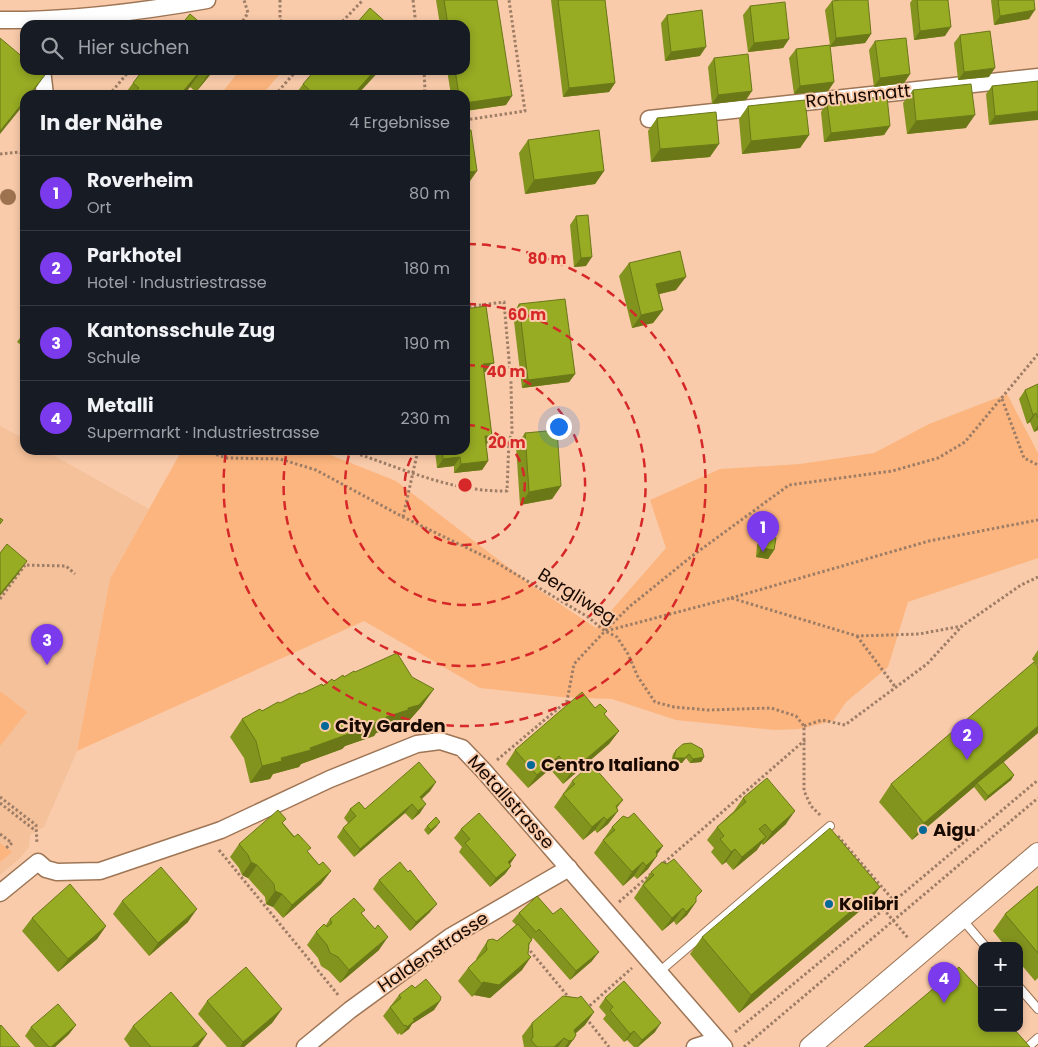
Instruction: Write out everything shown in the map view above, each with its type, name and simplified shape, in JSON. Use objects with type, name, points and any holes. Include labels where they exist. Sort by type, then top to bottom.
[{"type":"street","points":[[66,20],[142,11],[207,0]]},
{"type":"street","points":[[0,20],[20,22]]},
{"type":"street","points":[[43,75],[44,90]]},
{"type":"street","name":"Rothusmatt","points":[[649,119],[1038,77]]},
{"type":"street","name":"Metallstrasse","points":[[38,862],[46,869],[56,872],[100,871],[207,835],[330,779],[417,744],[440,741],[462,748],[484,771],[721,1043]]},
{"type":"street","points":[[810,1047],[1038,853]]},
{"type":"street","points":[[0,893],[38,862]]},
{"type":"street","name":"Haldenstrasse","points":[[305,1047],[350,1010],[450,938],[569,868]]},
{"type":"street","points":[[694,1047],[721,1043]]},
{"type":"lane","points":[[659,972],[830,826]]},
{"type":"lane","points":[[961,918],[982,942]]},
{"type":"lane","points":[[1023,992],[1038,1009]]},
{"type":"lane","points":[[1028,1047],[1038,1038]]},
{"type":"path","points":[[243,20],[248,13],[244,0]]},
{"type":"path","points":[[280,0],[280,20]]},
{"type":"path","points":[[344,20],[363,0]]},
{"type":"path","points":[[413,0],[415,20]]},
{"type":"path","points":[[470,119],[525,111],[509,0]]},
{"type":"path","points":[[113,90],[126,75]]},
{"type":"path","points":[[279,90],[293,75]]},
{"type":"path","points":[[424,75],[425,90]]},
{"type":"path","points":[[0,154],[20,152]]},
{"type":"path","points":[[360,455],[414,475],[474,490],[507,491],[512,434],[512,383],[504,302],[470,306]]},
{"type":"path","points":[[484,771],[567,701],[574,664],[629,607],[692,556],[789,485],[892,471],[938,458],[965,442],[1038,354]]},
{"type":"path","points":[[1002,398],[1024,458],[1038,465]]},
{"type":"path","name":"Bergliweg","points":[[218,455],[227,458],[280,459],[316,470],[403,517],[492,560],[588,617],[605,631],[617,637],[628,654],[638,677],[655,702],[674,707],[708,710],[771,708],[796,716],[804,726]]},
{"type":"path","points":[[403,517],[417,455]]},
{"type":"path","points":[[605,631],[731,598],[929,542],[1038,520]]},
{"type":"path","points":[[16,565],[66,566],[75,574]]},
{"type":"path","points":[[0,599],[26,565]]},
{"type":"path","points":[[894,901],[811,806],[804,791],[804,726],[822,720],[845,725],[927,664],[962,626],[1021,585],[1038,577]]},
{"type":"path","points":[[731,598],[857,636],[919,634],[962,626]]},
{"type":"path","points":[[857,636],[896,688]]},
{"type":"path","points":[[607,912],[805,740]]},
{"type":"path","points":[[721,1043],[1038,780]]},
{"type":"path","points":[[0,797],[36,825],[38,862]]},
{"type":"path","points":[[744,1047],[1038,798]]},
{"type":"path","points":[[0,803],[36,831]]},
{"type":"path","points":[[0,834],[12,843],[6,848]]},
{"type":"path","points":[[207,835],[350,1010]]},
{"type":"path","points":[[894,901],[886,912],[911,943]]},
{"type":"path","points":[[521,939],[576,1006]]},
{"type":"path","points":[[609,1047],[582,1013],[645,956]]},
{"type":"path","points":[[931,967],[934,970],[953,966],[964,980]]},
{"type":"shaded area","points":[[236,75],[279,75],[266,90],[224,90]]},
{"type":"shaded area","points":[[1007,394],[1038,453],[1038,558],[908,602],[888,667],[846,702],[833,721],[799,729],[775,730],[676,720],[612,699],[561,697],[480,688],[364,621],[77,751],[110,579],[179,455],[331,455],[396,481],[530,584],[596,628],[666,548],[650,500],[720,469],[800,464],[874,453],[929,424]]},
{"type":"shaded area","points":[[0,426],[20,436],[20,455],[53,455],[149,509],[110,579],[77,751],[44,827],[30,835],[29,847],[20,858],[0,875]]},
{"type":"shaded area","points":[[0,691],[27,712],[0,746]]},
{"type":"shaded area","points":[[0,843],[12,852],[0,862]]},
{"type":"building","points":[[444,0],[497,0],[512,96],[470,102],[470,90],[458,90],[456,75],[470,75],[470,20],[447,20]]},
{"type":"building","points":[[558,0],[605,0],[615,83],[569,88]]},
{"type":"building","points":[[868,0],[871,34],[836,38],[832,1]]},
{"type":"building","points":[[917,0],[948,0],[951,27],[920,31]]},
{"type":"building","points":[[998,0],[1034,0],[1035,10],[1000,16]]},
{"type":"building","points":[[785,2],[789,39],[754,43],[750,6]]},
{"type":"building","points":[[370,8],[383,20],[359,20]]},
{"type":"building","points":[[702,10],[706,47],[671,52],[667,15]]},
{"type":"building","points":[[190,14],[197,20],[185,20]]},
{"type":"building","points":[[990,31],[995,68],[964,72],[960,35]]},
{"type":"building","points":[[0,38],[20,55],[20,75],[45,75],[33,90],[20,90],[20,106],[0,131]]},
{"type":"building","points":[[906,38],[910,74],[880,78],[875,41]]},
{"type":"building","points":[[830,45],[834,82],[800,86],[796,49]]},
{"type":"building","points":[[748,54],[752,91],[718,95],[714,58]]},
{"type":"building","points":[[139,75],[197,75],[184,90],[137,90],[139,88],[133,83]]},
{"type":"building","points":[[311,75],[371,75],[357,90],[310,90],[303,84]]},
{"type":"building","points":[[1038,81],[1038,111],[995,116],[992,86]]},
{"type":"building","points":[[971,84],[975,115],[916,121],[913,90]]},
{"type":"building","points":[[887,96],[890,126],[831,133],[827,103]]},
{"type":"building","points":[[805,100],[809,135],[751,141],[748,106]]},
{"type":"building","points":[[716,112],[719,144],[660,149],[657,118]]},
{"type":"building","points":[[470,130],[471,130],[477,171],[470,172]]},
{"type":"building","points":[[599,130],[604,171],[534,180],[528,140]]},
{"type":"building","points":[[588,215],[592,257],[581,258],[576,216]]},
{"type":"building","points":[[680,251],[686,277],[656,284],[663,310],[641,315],[629,263]]},
{"type":"building","points":[[565,299],[575,374],[528,380],[519,304]]},
{"type":"building","points":[[486,306],[494,363],[483,364],[492,436],[485,436],[488,461],[461,464],[460,457],[443,459],[443,455],[470,455],[470,308]]},
{"type":"building","points":[[1038,384],[1038,418],[1036,413],[1033,415],[1025,390]]},
{"type":"building","points":[[557,430],[561,486],[529,492],[525,433]]},
{"type":"building","points":[[763,536],[776,538],[774,550],[762,548]]},
{"type":"building","points":[[7,544],[27,561],[0,594],[0,553]]},
{"type":"building","name":"City Garden","points":[[397,653],[412,677],[434,689],[419,705],[310,748],[311,750],[281,758],[282,761],[262,766],[256,741],[242,719],[260,709],[262,711],[278,702],[280,703],[322,684],[323,686],[332,679],[334,681],[343,675],[344,677]]},
{"type":"building","points":[[1034,662],[1038,667],[1038,726],[924,823],[891,784]]},
{"type":"building","points":[[582,692],[595,708],[600,704],[607,711],[604,714],[619,731],[572,771],[559,756],[537,775],[515,750]]},
{"type":"building","points":[[691,743],[702,749],[704,757],[693,759],[689,754],[685,758],[674,758],[676,750],[683,744]]},
{"type":"building","points":[[419,762],[436,782],[420,797],[426,804],[418,811],[412,804],[360,849],[343,828],[356,816],[350,809],[359,802],[365,809]]},
{"type":"building","points":[[1003,762],[1014,775],[988,796],[977,783]]},
{"type":"building","points":[[594,767],[623,800],[616,806],[618,811],[607,820],[604,817],[592,827],[563,794],[575,784],[572,781],[583,771],[588,772]]},
{"type":"building","points":[[767,778],[795,811],[772,832],[765,824],[759,829],[766,837],[742,857],[735,849],[731,852],[720,839],[724,836],[717,827],[746,802],[743,798]]},
{"type":"building","points":[[278,810],[286,819],[282,823],[294,837],[298,834],[311,848],[307,851],[319,865],[323,862],[331,871],[292,905],[282,894],[275,891],[274,884],[257,865],[251,862],[239,844]]},
{"type":"building","points":[[479,813],[516,855],[508,862],[511,866],[496,878],[465,843],[470,839],[461,829]]},
{"type":"building","points":[[634,813],[663,846],[656,851],[657,856],[646,866],[643,862],[632,872],[603,840],[615,830],[612,827],[623,816],[628,818]]},
{"type":"building","points":[[436,817],[440,822],[431,830],[427,826]]},
{"type":"building","points":[[830,828],[880,887],[751,995],[702,937]]},
{"type":"building","points":[[674,859],[702,891],[696,897],[696,902],[686,912],[683,908],[672,918],[643,885],[654,875],[651,872],[662,862],[667,864]]},
{"type":"building","points":[[400,862],[408,872],[410,870],[437,904],[416,922],[379,880]]},
{"type":"building","points":[[161,867],[197,909],[158,943],[122,901]]},
{"type":"building","points":[[70,884],[106,926],[68,959],[32,918]]},
{"type":"building","points":[[1038,886],[1038,953],[1005,914]]},
{"type":"building","points":[[537,896],[553,914],[561,908],[599,952],[576,971],[539,929],[536,932],[519,913]]},
{"type":"building","points":[[354,898],[365,910],[361,913],[375,929],[378,925],[388,937],[349,970],[338,957],[330,953],[327,945],[316,932],[324,924],[327,927],[332,923],[330,919]]},
{"type":"building","points":[[518,924],[532,940],[529,943],[528,954],[531,957],[499,985],[483,982],[482,984],[468,968],[487,950],[488,940],[493,939],[497,941]]},
{"type":"building","points":[[246,967],[282,1009],[243,1042],[207,1001]]},
{"type":"building","points":[[959,967],[978,988],[978,1032],[1017,1032],[1030,1047],[864,1047]]},
{"type":"building","points":[[426,979],[441,997],[440,1001],[413,1019],[415,1020],[407,1027],[406,1025],[404,1026],[390,1007],[401,998],[399,995],[412,985],[415,988]]},
{"type":"building","points":[[624,981],[661,1023],[642,1040],[634,1031],[630,1034],[610,1010],[613,1007],[605,998]]},
{"type":"building","points":[[171,992],[207,1034],[192,1047],[151,1047],[133,1026]]},
{"type":"building","points":[[563,996],[578,998],[581,996],[594,1012],[574,1030],[576,1035],[573,1040],[569,1041],[564,1038],[554,1047],[537,1047],[531,1040],[533,1037],[532,1023]]},
{"type":"building","points":[[58,1004],[76,1025],[49,1047],[31,1027]]},
{"type":"building","points":[[1,1025],[20,1047],[0,1047]]},
{"type":"place","name":"Roverheim","points":[[763,552]]},
{"type":"place","name":"Kantonsschule Zug","points":[[47,665]]},
{"type":"place","name":"City Garden","points":[[325,726]]},
{"type":"place","name":"Parkhotel","points":[[967,760]]},
{"type":"place","name":"Centro Italiano","points":[[531,765]]},
{"type":"place","name":"Aigu","points":[[923,830]]},
{"type":"place","name":"Kolibri","points":[[829,904]]},
{"type":"place","name":"Metalli","points":[[944,1003]]}]
